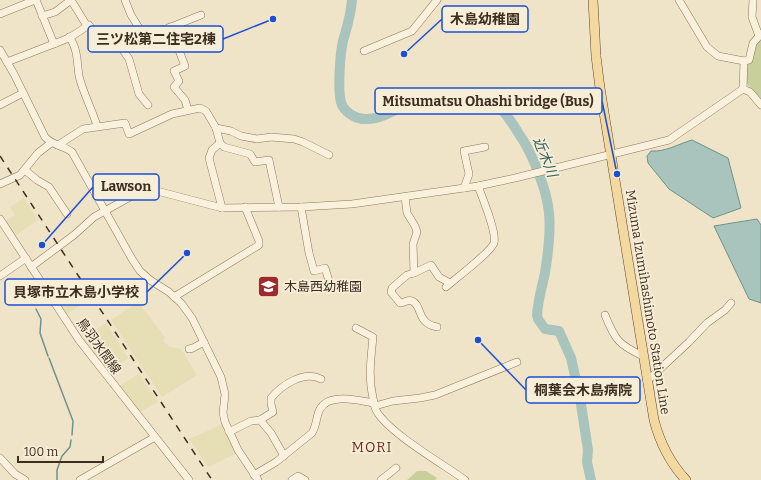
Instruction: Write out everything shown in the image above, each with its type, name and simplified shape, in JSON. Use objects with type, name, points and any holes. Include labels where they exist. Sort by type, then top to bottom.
[{"type":"main road","name":"Mizuma Izumihashimoto Station Line","points":[[593,0],[598,71],[654,420],[660,442],[672,462],[686,480]]},
{"type":"street","points":[[0,14],[36,0],[54,44]]},
{"type":"street","points":[[125,0],[131,15],[141,31]]},
{"type":"street","points":[[364,51],[412,31],[437,0]]},
{"type":"street","points":[[679,0],[707,47],[718,56],[744,61],[749,60],[753,43],[760,35],[752,17],[753,0]]},
{"type":"street","points":[[42,16],[55,12],[69,1],[87,26],[89,25],[104,47],[109,49],[115,47],[133,32],[154,31],[170,27],[201,15]]},
{"type":"street","points":[[7,62],[70,37],[87,26]]},
{"type":"street","points":[[170,27],[186,66],[174,71],[179,81],[174,86],[185,100],[188,110]]},
{"type":"street","points":[[70,37],[74,43],[85,95],[98,126]]},
{"type":"street","points":[[119,44],[129,59],[139,94],[148,105]]},
{"type":"street","points":[[0,50],[24,92],[45,137],[54,144],[66,148],[72,152],[140,271],[181,303],[192,318],[221,377],[225,394],[223,413],[229,432],[238,450],[256,477],[312,433],[315,428],[319,410],[325,403],[336,399],[375,405],[435,395],[517,362]]},
{"type":"street","points":[[743,89],[744,61]]},
{"type":"street","points":[[31,267],[74,235],[94,217],[140,192],[157,191],[222,208],[300,207],[352,204],[478,186],[668,140],[743,89]]},
{"type":"street","points":[[743,89],[750,92],[761,105]]},
{"type":"street","points":[[0,105],[24,92]]},
{"type":"street","points":[[0,184],[19,178],[38,153],[83,129],[125,123],[129,134],[172,114],[200,108],[206,111],[216,128],[220,143],[224,147],[250,154],[255,162],[269,160],[279,207]]},
{"type":"street","points":[[216,128],[231,130],[241,136],[256,139],[271,137],[294,139],[328,155]]},
{"type":"street","points":[[220,143],[212,150],[209,158],[222,208]]},
{"type":"street","points":[[464,188],[469,174],[464,151],[485,148]]},
{"type":"street","points":[[25,170],[48,187],[67,214]]},
{"type":"street","points":[[437,327],[426,324],[422,319],[416,304],[412,301],[408,300],[400,303],[391,292],[392,288],[408,275],[414,274],[431,265],[439,277],[448,285],[484,255],[492,246],[494,242],[492,228],[478,186]]},
{"type":"street","points":[[406,197],[407,213],[417,232],[413,244],[414,274]]},
{"type":"street","points":[[174,297],[259,245],[259,241],[245,207]]},
{"type":"street","points":[[300,207],[314,271],[325,268],[331,287]]},
{"type":"street","name":"鳥羽水間線","points":[[0,218],[79,340],[189,480]]},
{"type":"street","points":[[0,276],[26,258]]},
{"type":"street","points":[[647,381],[689,342],[706,322],[725,310],[731,303]]},
{"type":"street","points":[[605,315],[615,337],[628,349],[643,356]]},
{"type":"street","points":[[356,328],[373,337],[369,368],[370,384],[376,410],[388,424],[406,439],[465,480]]},
{"type":"street","points":[[189,349],[204,342]]},
{"type":"street","points":[[229,432],[251,421],[260,420],[273,412],[271,404],[272,398],[285,386],[302,377],[316,376],[321,379]]},
{"type":"street","points":[[260,420],[284,456]]},
{"type":"street","points":[[80,480],[155,437]]},
{"type":"street","points":[[0,458],[15,474],[25,480]]},
{"type":"street","points":[[382,480],[396,468]]},
{"type":"street","points":[[292,480],[298,476],[305,480]]},
{"type":"shaded area","points":[[24,198],[38,220],[15,236],[5,221],[15,215],[10,207]]},
{"type":"shaded area","points":[[78,282],[89,299],[66,315],[54,298]]},
{"type":"shaded area","points":[[138,302],[165,337],[164,342],[170,347],[181,349],[197,375],[162,397],[111,320]]},
{"type":"shaded area","points":[[106,323],[128,358],[117,366],[113,358],[107,362],[104,367],[83,338]]},
{"type":"shaded area","points":[[139,374],[158,402],[140,412],[119,386]]},
{"type":"shaded area","points":[[223,424],[237,453],[208,467],[189,439]]},
{"type":"green space","points":[[761,34],[761,99],[747,84],[744,61]]},
{"type":"green space","points":[[417,471],[426,471],[437,478],[435,480],[407,480]]},
{"type":"water","points":[[692,140],[728,158],[741,208],[713,218],[669,189],[648,163],[647,156],[651,151],[667,149]]},
{"type":"water","points":[[757,219],[761,225],[761,303],[749,299],[714,226]]},
{"type":"waterway","name":"近木川","points":[[352,0],[350,16],[343,41],[340,64],[340,100],[344,108],[349,113],[359,118],[372,119],[406,105],[424,100],[458,95],[479,96],[487,98],[501,109],[513,124],[529,151],[542,183],[548,204],[550,220],[545,273],[537,315],[545,329],[559,331],[571,358],[580,398],[588,450],[587,462],[591,480]]},
{"type":"waterway","points":[[36,309],[41,319],[40,333],[48,356]]},
{"type":"waterway","points":[[49,358],[73,421],[72,435]]},
{"type":"waterway","points":[[57,480],[57,470],[62,456],[70,447],[71,440]]},
{"type":"railway","points":[[0,156],[212,480]]},
{"type":"place","name":"三ツ松第二住宅2棟","points":[[273,19]]},
{"type":"place","name":"木島幼稚園","points":[[404,54]]},
{"type":"place","name":"Mitsumatsu Ohashi bridge (Bus)","points":[[617,174]]},
{"type":"place","name":"Lawson","points":[[42,245]]},
{"type":"place","name":"貝塚市立木島小学校","points":[[187,253]]},
{"type":"place","name":"木島西幼稚園","points":[[268,286]]},
{"type":"place","name":"桐葉会木島病院","points":[[478,340]]},
{"type":"district","name":"MORI","points":[[372,447]]}]
